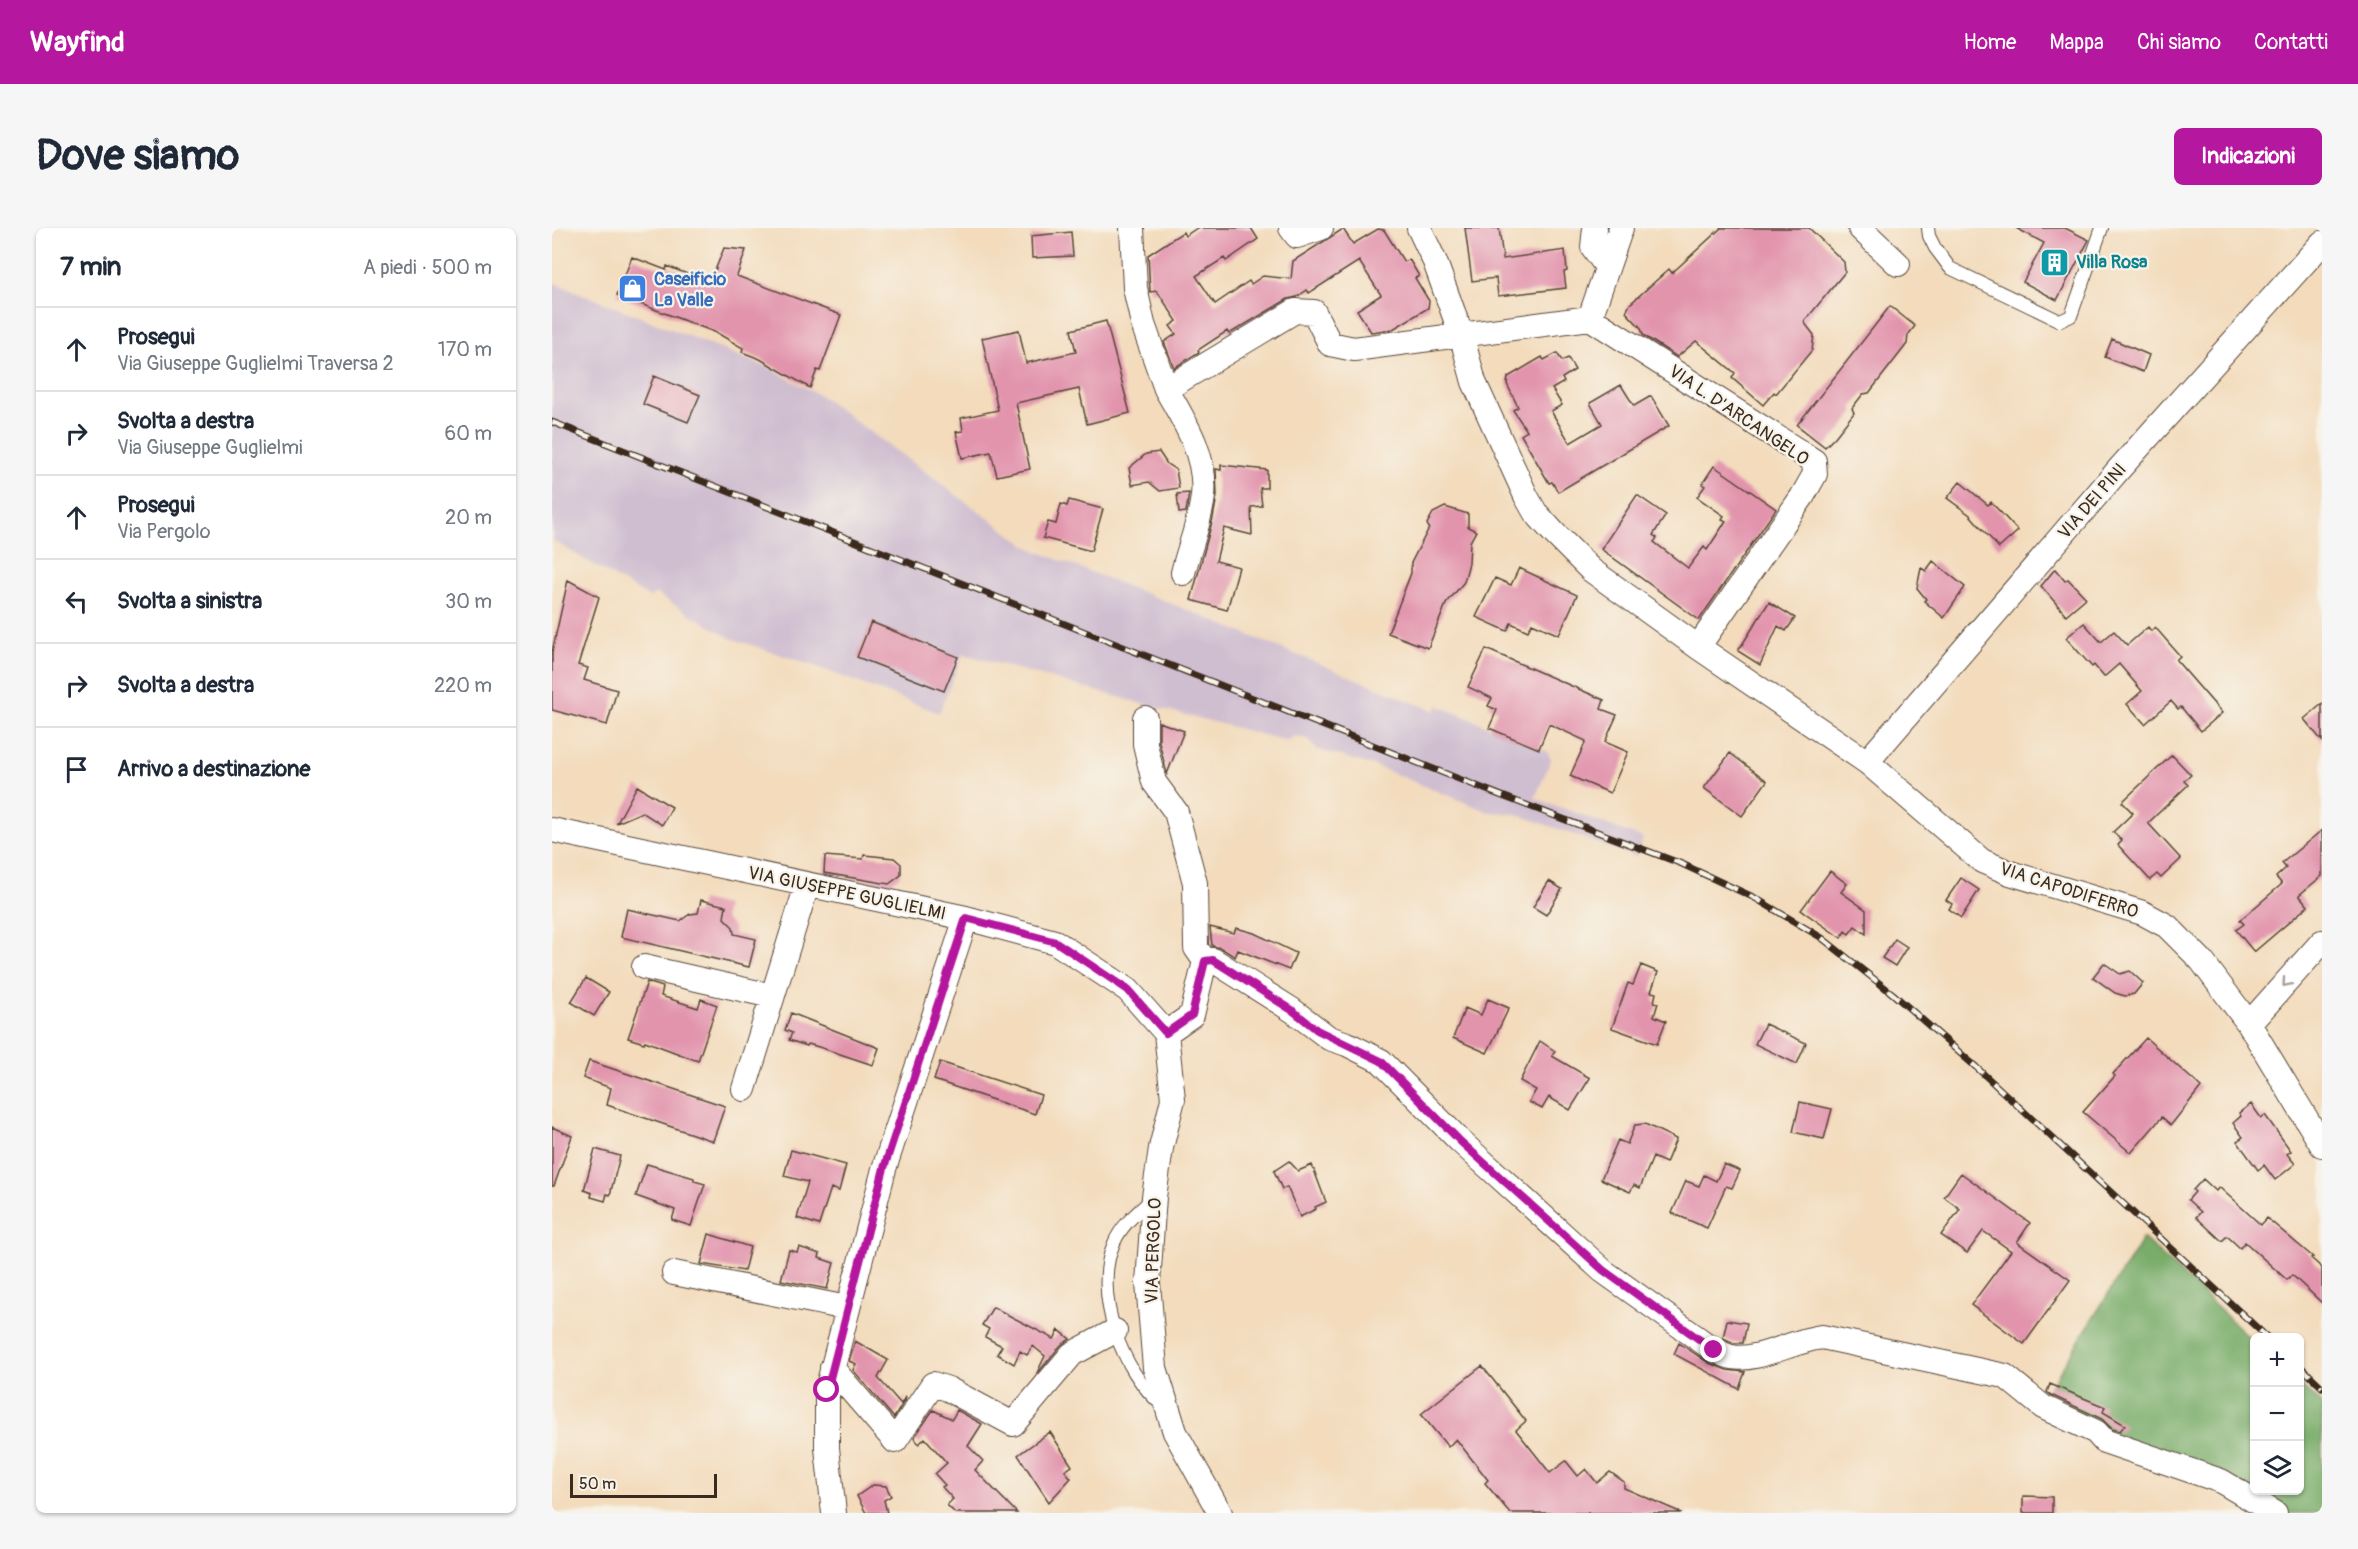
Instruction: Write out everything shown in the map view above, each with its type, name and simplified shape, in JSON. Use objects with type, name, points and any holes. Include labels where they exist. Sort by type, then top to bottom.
[{"type":"street","points":[[1291,228],[1297,236],[1321,228]]},
{"type":"street","name":"VIA CAPODIFERRO","points":[[1419,228],[1435,262],[1461,334],[1474,382],[1526,496],[1535,512],[1591,570],[1698,647],[1867,762],[1982,861],[2010,873],[2143,913],[2167,926],[2201,960],[2249,1024],[2322,1145]]},
{"type":"street","points":[[1595,228],[1593,247],[1607,267]]},
{"type":"street","points":[[1166,389],[1295,311],[1314,312],[1330,344],[1354,350],[1590,318],[1622,228]]},
{"type":"street","points":[[1860,228],[1898,264]]},
{"type":"street","points":[[1139,232],[1135,288],[1143,324],[1166,389],[1194,443],[1201,466],[1203,496],[1183,573]]},
{"type":"street","name":"VIA DEI PINI","points":[[1867,762],[2120,468],[2322,243]]},
{"type":"street","name":"VIA L. D'ARCANGELO","points":[[1590,318],[1814,461],[1815,474],[1802,497],[1698,647]]},
{"type":"street","points":[[1145,718],[1145,744],[1154,782],[1176,812],[1195,883],[1196,948],[1205,961],[1192,1015],[1166,1033]]},
{"type":"street","name":"VIA GIUSEPPE GUGLIELMI","points":[[552,830],[966,918],[1056,942],[1128,990],[1166,1033]]},
{"type":"street","points":[[744,1089],[807,885]]},
{"type":"street","points":[[834,1513],[827,1436],[827,1390],[884,1168],[966,918]]},
{"type":"street","points":[[2249,1024],[2322,942]]},
{"type":"street","points":[[1205,961],[1213,960],[1239,976],[1292,1010],[1329,1038],[1381,1061],[1461,1142],[1603,1270],[1714,1350],[1733,1357],[1752,1356],[1802,1340],[1822,1337],[2005,1376],[2043,1407],[2096,1432],[2104,1441],[2221,1481],[2274,1513]]},
{"type":"street","points":[[644,967],[772,996]]},
{"type":"street","name":"VIA PERGOLO","points":[[1166,1033],[1173,1099],[1161,1148],[1154,1197],[1148,1283],[1155,1368],[1175,1432],[1220,1513]]},
{"type":"street","points":[[674,1273],[847,1308]]},
{"type":"street","points":[[832,1368],[895,1441],[933,1384],[948,1389],[1013,1424],[1072,1354],[1115,1331]]},
{"type":"lane","points":[[1928,228],[1935,248],[1950,268],[2060,321],[2071,316],[2102,228]]},
{"type":"lane","points":[[1154,1197],[1125,1223],[1113,1244],[1106,1272],[1110,1312],[1115,1331],[1130,1365],[1154,1399],[1169,1411]]},
{"type":"shaded area","points":[[552,282],[769,368],[821,396],[1025,545],[1039,552],[1435,711],[1437,705],[1547,751],[1551,760],[1535,798],[1643,838],[1636,857],[1516,814],[1489,812],[1375,766],[1316,749],[1307,739],[1294,736],[1287,741],[963,654],[939,713],[820,668],[730,638],[655,593],[650,598],[552,540]]},
{"type":"green space","points":[[2143,1238],[2250,1338],[2250,1495],[2304,1495],[2304,1388],[2322,1405],[2322,1513],[2285,1513],[2041,1402]]},
{"type":"building","points":[[1197,228],[1251,228],[1258,239],[1226,261],[1224,258],[1196,276],[1215,304],[1249,281],[1251,284],[1263,276],[1291,279],[1293,261],[1343,229],[1353,244],[1378,229],[1384,230],[1404,262],[1409,259],[1419,276],[1415,278],[1429,301],[1428,308],[1393,329],[1371,332],[1357,310],[1381,295],[1359,261],[1309,293],[1307,290],[1297,297],[1288,299],[1229,334],[1227,331],[1174,368],[1164,342],[1176,334],[1170,326],[1177,321],[1157,291],[1150,292],[1148,255],[1183,232],[1185,236]]},
{"type":"building","points":[[1465,228],[1499,228],[1503,259],[1565,250],[1566,288],[1498,296],[1496,278],[1472,281]]},
{"type":"building","points":[[1721,228],[1809,228],[1844,262],[1845,272],[1804,322],[1814,335],[1812,350],[1776,394],[1774,392],[1763,405],[1732,378],[1735,373],[1696,341],[1677,357],[1643,335],[1641,328],[1626,312],[1630,304],[1669,269],[1672,273]]},
{"type":"building","name":"Villa Rosa","points":[[2016,228],[2065,228],[2089,240],[2057,300],[2023,282],[2044,243]]},
{"type":"building","points":[[1071,232],[1073,256],[1032,258],[1031,236]]},
{"type":"building","points":[[724,248],[746,250],[737,276],[841,315],[820,371],[817,370],[810,388],[760,359],[742,352],[743,348],[717,333],[617,295],[632,257],[666,270],[667,266],[710,283]]},
{"type":"building","points":[[1890,306],[1915,326],[1908,335],[1907,344],[1869,393],[1863,394],[1852,408],[1854,413],[1825,447],[1797,425]]},
{"type":"building","points":[[1106,321],[1130,413],[1087,424],[1079,389],[1016,403],[1030,469],[997,476],[991,452],[962,458],[956,432],[963,431],[961,418],[998,410],[982,338],[1019,330],[1026,363],[1076,352],[1071,330]]},
{"type":"building","points":[[2112,339],[2149,355],[2143,372],[2105,357]]},
{"type":"building","points":[[1557,353],[1562,361],[1568,358],[1575,370],[1562,378],[1564,382],[1552,389],[1562,405],[1551,411],[1570,443],[1602,424],[1590,403],[1621,385],[1634,406],[1651,396],[1669,426],[1558,492],[1552,482],[1549,483],[1521,435],[1527,431],[1513,410],[1518,407],[1507,384],[1508,377],[1542,357],[1544,360]]},
{"type":"building","points":[[654,376],[700,395],[688,422],[643,404]]},
{"type":"building","points":[[1159,452],[1167,464],[1176,470],[1179,488],[1160,491],[1149,482],[1132,485],[1129,468],[1146,454]]},
{"type":"building","points":[[1221,465],[1267,470],[1267,488],[1260,488],[1262,506],[1251,507],[1252,535],[1224,528],[1216,561],[1239,567],[1227,610],[1191,600],[1213,518],[1217,496],[1216,469],[1221,470]]},
{"type":"building","points":[[1714,466],[1776,509],[1699,620],[1601,549],[1637,495],[1666,515],[1653,535],[1657,538],[1654,542],[1688,568],[1704,547],[1707,550],[1726,521],[1722,519],[1724,516],[1697,497],[1705,486],[1702,484]]},
{"type":"building","points":[[1960,482],[1988,505],[1991,502],[2018,531],[1999,548],[1970,515],[1947,498]]},
{"type":"building","points":[[1189,493],[1186,512],[1179,513],[1177,494]]},
{"type":"building","points":[[1069,500],[1103,509],[1091,551],[1043,538],[1048,522],[1056,524],[1061,504],[1067,506]]},
{"type":"building","points":[[1445,507],[1468,514],[1468,527],[1476,531],[1470,542],[1469,563],[1464,582],[1446,604],[1428,648],[1388,633],[1411,573],[1411,563],[1429,528],[1427,524],[1433,513]]},
{"type":"building","points":[[1933,561],[1965,587],[1944,618],[1924,601],[1926,599],[1917,588],[1921,568],[1926,571]]},
{"type":"building","points":[[1519,568],[1577,595],[1559,635],[1532,623],[1528,631],[1511,623],[1507,631],[1476,617],[1495,578],[1511,585]]},
{"type":"building","points":[[2055,569],[2065,581],[2068,579],[2086,598],[2066,615],[2041,586]]},
{"type":"building","points":[[568,580],[599,597],[578,665],[588,668],[584,680],[617,690],[607,725],[552,710],[552,652]]},
{"type":"building","points":[[1769,602],[1795,618],[1786,631],[1778,626],[1760,665],[1738,651]]},
{"type":"building","points":[[871,622],[958,657],[944,691],[857,657]]},
{"type":"building","points":[[2084,623],[2101,642],[2114,631],[2127,645],[2148,627],[2151,631],[2155,627],[2180,656],[2176,660],[2222,713],[2201,731],[2181,707],[2178,709],[2171,701],[2145,724],[2127,704],[2142,691],[2119,664],[2104,677],[2066,638]]},
{"type":"building","points":[[1486,649],[1604,700],[1601,709],[1617,715],[1605,742],[1628,752],[1610,793],[1570,776],[1586,741],[1549,724],[1539,749],[1489,728],[1497,710],[1488,706],[1492,698],[1468,687]]},
{"type":"building","points":[[2322,704],[2322,741],[2304,719]]},
{"type":"building","points":[[1159,722],[1184,731],[1167,774],[1159,742]]},
{"type":"building","points":[[1730,753],[1767,781],[1742,816],[1704,788]]},
{"type":"building","points":[[2172,755],[2191,775],[2184,781],[2188,785],[2148,823],[2181,859],[2161,878],[2157,874],[2150,880],[2118,845],[2122,841],[2113,832],[2133,813],[2122,802]]},
{"type":"building","points":[[637,786],[672,807],[662,825],[642,812],[617,823]]},
{"type":"building","points":[[2322,830],[2322,876],[2299,895],[2308,906],[2254,952],[2236,930],[2244,924],[2240,920],[2282,884],[2276,877],[2286,868],[2282,863]]},
{"type":"building","points":[[864,855],[894,858],[901,864],[901,875],[889,884],[824,873],[825,856],[863,859]]},
{"type":"building","points":[[1830,871],[1847,884],[1841,892],[1866,910],[1866,934],[1855,926],[1849,934],[1845,931],[1841,938],[1801,910]]},
{"type":"building","points":[[1961,878],[1979,890],[1961,918],[1949,909],[1952,904],[1946,900]]},
{"type":"building","points":[[1549,881],[1562,889],[1546,915],[1533,907]]},
{"type":"building","points":[[701,900],[726,906],[724,918],[733,927],[734,934],[756,939],[749,967],[621,937],[627,909],[680,921],[690,914],[698,913]]},
{"type":"building","points":[[1210,927],[1234,933],[1236,928],[1254,933],[1296,953],[1289,970],[1238,950],[1235,957],[1221,948],[1212,946]]},
{"type":"building","points":[[1895,939],[1907,947],[1895,966],[1882,958]]},
{"type":"building","points":[[2104,963],[2120,974],[2130,971],[2143,983],[2134,994],[2125,996],[2115,993],[2093,977]]},
{"type":"building","points":[[1641,965],[1658,972],[1651,992],[1656,993],[1654,1002],[1658,1003],[1654,1016],[1666,1021],[1657,1044],[1612,1028],[1628,983],[1633,985]]},
{"type":"building","points":[[586,978],[609,992],[594,1016],[571,1002]]},
{"type":"building","points":[[647,982],[663,987],[661,996],[698,1008],[701,999],[717,1005],[698,1061],[645,1041],[644,1043],[628,1038]]},
{"type":"building","points":[[1488,999],[1509,1008],[1487,1053],[1453,1038],[1465,1008],[1481,1015]]},
{"type":"building","points":[[791,1013],[879,1048],[873,1065],[789,1040],[792,1033],[785,1030]]},
{"type":"building","points":[[1765,1024],[1806,1043],[1797,1064],[1755,1044]]},
{"type":"building","points":[[2146,1038],[2201,1087],[2171,1125],[2162,1117],[2131,1153],[2083,1112]]},
{"type":"building","points":[[1540,1041],[1555,1051],[1552,1056],[1590,1078],[1570,1110],[1549,1097],[1542,1109],[1529,1102],[1536,1090],[1520,1081]]},
{"type":"building","points":[[589,1061],[725,1106],[713,1141],[607,1105],[611,1088],[583,1078]]},
{"type":"building","points":[[940,1062],[1041,1095],[1035,1114],[934,1080]]},
{"type":"building","points":[[1800,1102],[1832,1109],[1824,1139],[1793,1132]]},
{"type":"building","points":[[2251,1104],[2261,1118],[2265,1115],[2291,1151],[2287,1154],[2295,1164],[2275,1180],[2264,1165],[2258,1170],[2237,1141],[2243,1137],[2233,1123],[2241,1116],[2239,1113]]},
{"type":"building","points":[[1645,1124],[1676,1139],[1666,1163],[1653,1157],[1640,1188],[1634,1185],[1630,1192],[1601,1179],[1618,1140],[1627,1144],[1635,1125]]},
{"type":"building","points":[[552,1127],[572,1136],[554,1186],[552,1186]]},
{"type":"building","points":[[595,1149],[620,1156],[610,1195],[607,1194],[605,1201],[591,1197],[592,1193],[584,1190]]},
{"type":"building","points":[[791,1150],[846,1165],[839,1191],[831,1188],[819,1225],[797,1218],[808,1182],[784,1176]]},
{"type":"building","points":[[1289,1161],[1298,1171],[1312,1165],[1326,1202],[1300,1217],[1287,1187],[1282,1189],[1274,1171]]},
{"type":"building","points":[[647,1164],[694,1178],[694,1181],[705,1184],[691,1226],[672,1220],[675,1210],[636,1196]]},
{"type":"building","points":[[1724,1164],[1740,1171],[1732,1188],[1726,1186],[1707,1228],[1672,1213],[1686,1181],[1699,1186],[1704,1175],[1716,1181]]},
{"type":"building","points":[[1961,1173],[2030,1223],[2017,1242],[2070,1280],[2024,1344],[1971,1305],[2011,1251],[1983,1231],[1967,1253],[1941,1235],[1960,1209],[1944,1197]]},
{"type":"building","points":[[2203,1179],[2216,1191],[2219,1187],[2261,1225],[2267,1218],[2313,1257],[2311,1258],[2322,1268],[2322,1303],[2292,1275],[2287,1280],[2245,1242],[2240,1248],[2227,1236],[2222,1241],[2196,1217],[2201,1212],[2188,1200]]},
{"type":"building","points":[[709,1234],[750,1247],[744,1271],[701,1264]]},
{"type":"building","points":[[799,1247],[820,1254],[819,1258],[834,1263],[827,1289],[781,1280],[789,1250],[797,1252]]},
{"type":"building","points":[[993,1307],[1054,1339],[1059,1330],[1070,1339],[1061,1345],[1036,1375],[1045,1356],[1033,1346],[1027,1355],[1020,1351],[1014,1364],[997,1354],[1002,1346],[985,1337],[989,1329],[982,1325]]},
{"type":"building","points":[[1727,1320],[1747,1323],[1743,1343],[1734,1343],[1723,1338]]},
{"type":"building","points":[[855,1341],[888,1360],[878,1378],[901,1404],[906,1398],[894,1418],[853,1370],[856,1364],[849,1361]]},
{"type":"building","points":[[1679,1343],[1709,1363],[1727,1370],[1745,1372],[1739,1389],[1674,1354]]},
{"type":"building","points":[[1482,1366],[1526,1421],[1516,1430],[1550,1473],[1566,1461],[1578,1476],[1586,1469],[1597,1483],[1610,1472],[1624,1482],[1624,1488],[1682,1513],[1510,1513],[1485,1483],[1488,1480],[1456,1439],[1448,1447],[1421,1414]]},
{"type":"building","points":[[2050,1384],[2105,1407],[2103,1412],[2125,1425],[2120,1431],[2112,1429],[2102,1419],[2051,1395],[2047,1392]]},
{"type":"building","points":[[933,1410],[952,1419],[957,1410],[982,1424],[968,1446],[983,1461],[975,1470],[1017,1513],[955,1513],[947,1505],[953,1499],[942,1487],[945,1485],[935,1474],[947,1463],[925,1438],[919,1444],[914,1438]]},
{"type":"building","points":[[1050,1432],[1072,1466],[1065,1471],[1071,1478],[1049,1502],[1018,1455]]},
{"type":"building","points":[[873,1485],[886,1486],[891,1496],[884,1500],[887,1513],[866,1513],[857,1496]]},
{"type":"building","points":[[2023,1496],[2052,1497],[2052,1513],[2023,1513]]},
{"type":"railway","points":[[552,422],[1497,794],[1682,864],[1755,898],[1822,938],[1893,994],[1976,1067],[2263,1333]]},
{"type":"railway","points":[[2304,1370],[2322,1387]]},
{"type":"place","name":"Villa Rosa","points":[[2055,262]]},
{"type":"place","name":"Caseificio La Valle","points":[[633,289]]},
{"type":"route","points":[[827,1390],[884,1168],[966,918],[1056,942],[1128,990],[1166,1033],[1192,1015],[1205,961],[1213,960],[1292,1010],[1329,1038],[1381,1061],[1461,1142],[1603,1270],[1714,1350]]}]
